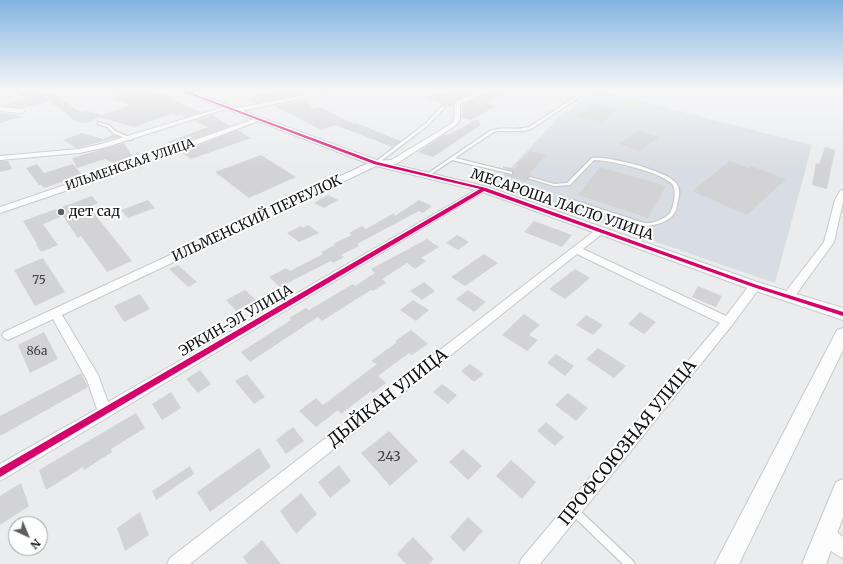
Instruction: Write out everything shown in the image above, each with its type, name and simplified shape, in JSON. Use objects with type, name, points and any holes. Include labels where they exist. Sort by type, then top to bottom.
[{"type":"street","points":[[0,158],[78,151],[103,146],[205,116]]},
{"type":"street","name":"МЕСАРОША ЛАСЛО УЛИЦА","points":[[255,116],[376,163],[484,189],[755,286],[843,314]]},
{"type":"street","name":"ИЛЬМЕНСКИЙ ПЕРЕУЛОК","points":[[8,335],[376,163],[393,162],[452,125],[457,120],[457,116]]},
{"type":"street","name":"ИЛЬМЕНСКАЯ УЛИЦА","points":[[0,210],[139,163],[259,118]]},
{"type":"street","name":"ЭРКИН-ЭЛ УЛИЦА","points":[[0,473],[484,189]]},
{"type":"street","points":[[788,297],[829,242],[839,200],[843,193]]},
{"type":"street","name":"ДЫЙКАН УЛИЦА","points":[[176,564],[600,231]]},
{"type":"street","points":[[577,250],[728,322]]},
{"type":"street","name":"ПРОФСОЮЗНАЯ УЛИЦА","points":[[528,564],[728,322],[755,286]]},
{"type":"street","points":[[54,313],[93,379],[104,412]]},
{"type":"street","points":[[727,564],[843,334]]},
{"type":"street","points":[[814,564],[843,489]]},
{"type":"street","points":[[826,534],[843,549]]},
{"type":"lane","points":[[376,163],[426,125],[434,116]]},
{"type":"lane","points":[[426,176],[491,132],[523,130],[530,128],[548,116]]},
{"type":"lane","points":[[99,123],[108,126],[114,132],[131,138]]},
{"type":"lane","points":[[530,178],[554,185],[568,184],[592,159],[604,158],[633,165],[667,179],[676,185],[678,193],[673,212],[659,223],[653,225],[646,225],[571,201]]},
{"type":"lane","points":[[452,159],[511,173]]},
{"type":"lane","points":[[573,510],[630,564]]},
{"type":"shaded area","points":[[700,116],[812,145],[775,283],[494,186],[559,117]]},
{"type":"building","points":[[0,116],[22,117],[0,123]]},
{"type":"building","points":[[69,116],[164,116],[134,127],[99,117],[86,123],[74,121]]},
{"type":"building","points":[[208,116],[214,116],[230,126],[174,146],[168,142],[208,127],[194,121]]},
{"type":"building","points":[[294,116],[339,116],[354,124],[356,123],[401,141],[392,147],[336,125],[321,130]]},
{"type":"building","points":[[462,116],[478,116],[471,120],[462,118]]},
{"type":"building","points":[[578,116],[610,116],[602,123]]},
{"type":"building","points":[[478,119],[481,125],[433,157],[418,152],[445,134],[448,135]]},
{"type":"building","points":[[238,130],[251,138],[191,159],[181,152]]},
{"type":"building","points":[[638,130],[659,137],[640,151],[619,144]]},
{"type":"building","points":[[82,133],[103,139],[113,135],[119,137],[77,148],[63,140]]},
{"type":"building","points":[[124,143],[132,156],[113,163],[105,159],[77,168],[72,158]]},
{"type":"building","points":[[825,147],[835,150],[827,189],[812,185],[816,163],[819,164]]},
{"type":"building","points":[[530,151],[546,155],[530,173],[533,174],[527,177],[528,180],[526,182],[501,174],[513,175],[513,171],[503,168],[503,166],[515,169],[518,165],[516,164]]},
{"type":"building","points":[[261,155],[296,177],[249,198],[215,172]]},
{"type":"building","points":[[0,161],[8,161],[12,169],[0,172]]},
{"type":"building","points":[[730,161],[749,168],[751,166],[786,179],[747,215],[692,191]]},
{"type":"building","points":[[37,164],[44,173],[73,164],[82,175],[44,188],[39,185],[26,168]]},
{"type":"building","points":[[600,167],[666,186],[648,218],[578,195]]},
{"type":"building","points":[[328,195],[338,200],[324,208],[314,203]]},
{"type":"building","points":[[92,196],[98,203],[89,207],[132,261],[107,272],[81,236],[78,238],[63,216],[43,224],[58,245],[41,252],[23,221]]},
{"type":"building","points":[[148,200],[155,208],[128,218],[121,210]]},
{"type":"building","points":[[419,200],[432,206],[423,213],[419,211],[357,244],[359,246],[341,255],[344,257],[333,263],[331,261],[280,287],[269,277],[286,268],[290,271],[323,254],[321,252],[335,245],[333,244],[352,235],[349,233],[362,226],[366,229],[394,213],[395,216]]},
{"type":"building","points":[[534,221],[572,235],[562,247],[524,232]]},
{"type":"building","points":[[308,225],[319,233],[299,242],[287,233],[301,226],[303,228]]},
{"type":"building","points":[[457,235],[469,242],[458,250],[446,243]]},
{"type":"building","points":[[427,239],[439,247],[421,258],[426,261],[415,269],[407,263],[382,279],[386,283],[373,291],[371,290],[322,321],[318,317],[250,362],[241,352],[291,320],[289,318],[306,308],[309,310],[353,284],[355,286],[375,273],[371,269]]},
{"type":"building","points":[[484,254],[498,263],[465,286],[451,277]]},
{"type":"building","points":[[43,258],[65,292],[35,306],[14,270]]},
{"type":"building","points":[[178,265],[197,282],[188,287],[169,269]]},
{"type":"building","points":[[575,269],[590,278],[565,299],[549,289]]},
{"type":"building","points":[[424,282],[435,291],[422,300],[410,291]]},
{"type":"building","points":[[698,286],[722,296],[716,307],[692,297]]},
{"type":"building","points":[[245,290],[256,300],[236,311],[226,300]]},
{"type":"building","points":[[468,290],[486,302],[474,312],[456,299]]},
{"type":"building","points":[[140,294],[150,309],[124,322],[114,306]]},
{"type":"building","points":[[413,300],[429,310],[416,321],[400,310]]},
{"type":"building","points":[[640,312],[656,322],[644,334],[628,324]]},
{"type":"building","points":[[524,314],[540,325],[529,335],[538,340],[527,351],[502,335]]},
{"type":"building","points":[[586,315],[603,325],[593,335],[576,325]]},
{"type":"building","points":[[411,330],[428,344],[412,355],[409,353],[378,376],[386,383],[373,393],[371,391],[341,414],[338,410],[316,427],[299,411],[316,398],[323,405],[377,364],[371,361]]},
{"type":"building","points":[[44,332],[58,359],[30,373],[18,345]]},
{"type":"building","points":[[598,348],[626,366],[614,378],[586,359]]},
{"type":"building","points":[[556,354],[574,366],[565,376],[547,363]]},
{"type":"building","points":[[470,364],[484,374],[474,382],[461,371]]},
{"type":"building","points":[[200,370],[211,384],[198,393],[186,379]]},
{"type":"building","points":[[81,373],[88,387],[0,436],[0,416]]},
{"type":"building","points":[[247,374],[265,397],[254,404],[235,381]]},
{"type":"building","points":[[442,384],[457,395],[448,404],[433,392]]},
{"type":"building","points":[[171,392],[181,408],[162,420],[152,404]]},
{"type":"building","points":[[568,393],[588,408],[576,421],[555,405]]},
{"type":"building","points":[[136,413],[145,428],[111,449],[112,452],[84,470],[83,467],[46,490],[39,470]]},
{"type":"building","points":[[546,422],[564,437],[555,446],[537,431]]},
{"type":"building","points":[[293,427],[304,441],[286,454],[276,440]]},
{"type":"building","points":[[389,431],[418,461],[390,486],[361,453]]},
{"type":"building","points":[[259,448],[271,467],[210,512],[197,492]]},
{"type":"building","points":[[463,449],[482,466],[468,480],[449,462]]},
{"type":"building","points":[[511,460],[536,482],[522,499],[496,476]]},
{"type":"building","points":[[339,465],[351,481],[330,498],[318,482]]},
{"type":"building","points":[[190,466],[194,474],[156,500],[152,491]]},
{"type":"building","points":[[21,483],[29,506],[14,516],[8,516],[8,520],[0,525],[0,496]]},
{"type":"building","points":[[301,493],[317,514],[296,534],[280,511]]},
{"type":"building","points":[[140,512],[149,535],[125,551],[117,528]]},
{"type":"building","points":[[468,517],[483,531],[464,552],[450,537]]},
{"type":"building","points":[[413,537],[434,559],[429,564],[406,564],[397,554]]},
{"type":"building","points":[[262,540],[281,564],[248,564],[243,557]]},
{"type":"cycle path","points":[[251,116],[376,163],[484,189],[755,286],[843,314]]},
{"type":"cycle path","points":[[0,473],[484,189]]},
{"type":"place","name":"дет сад","points":[[61,212]]}]
